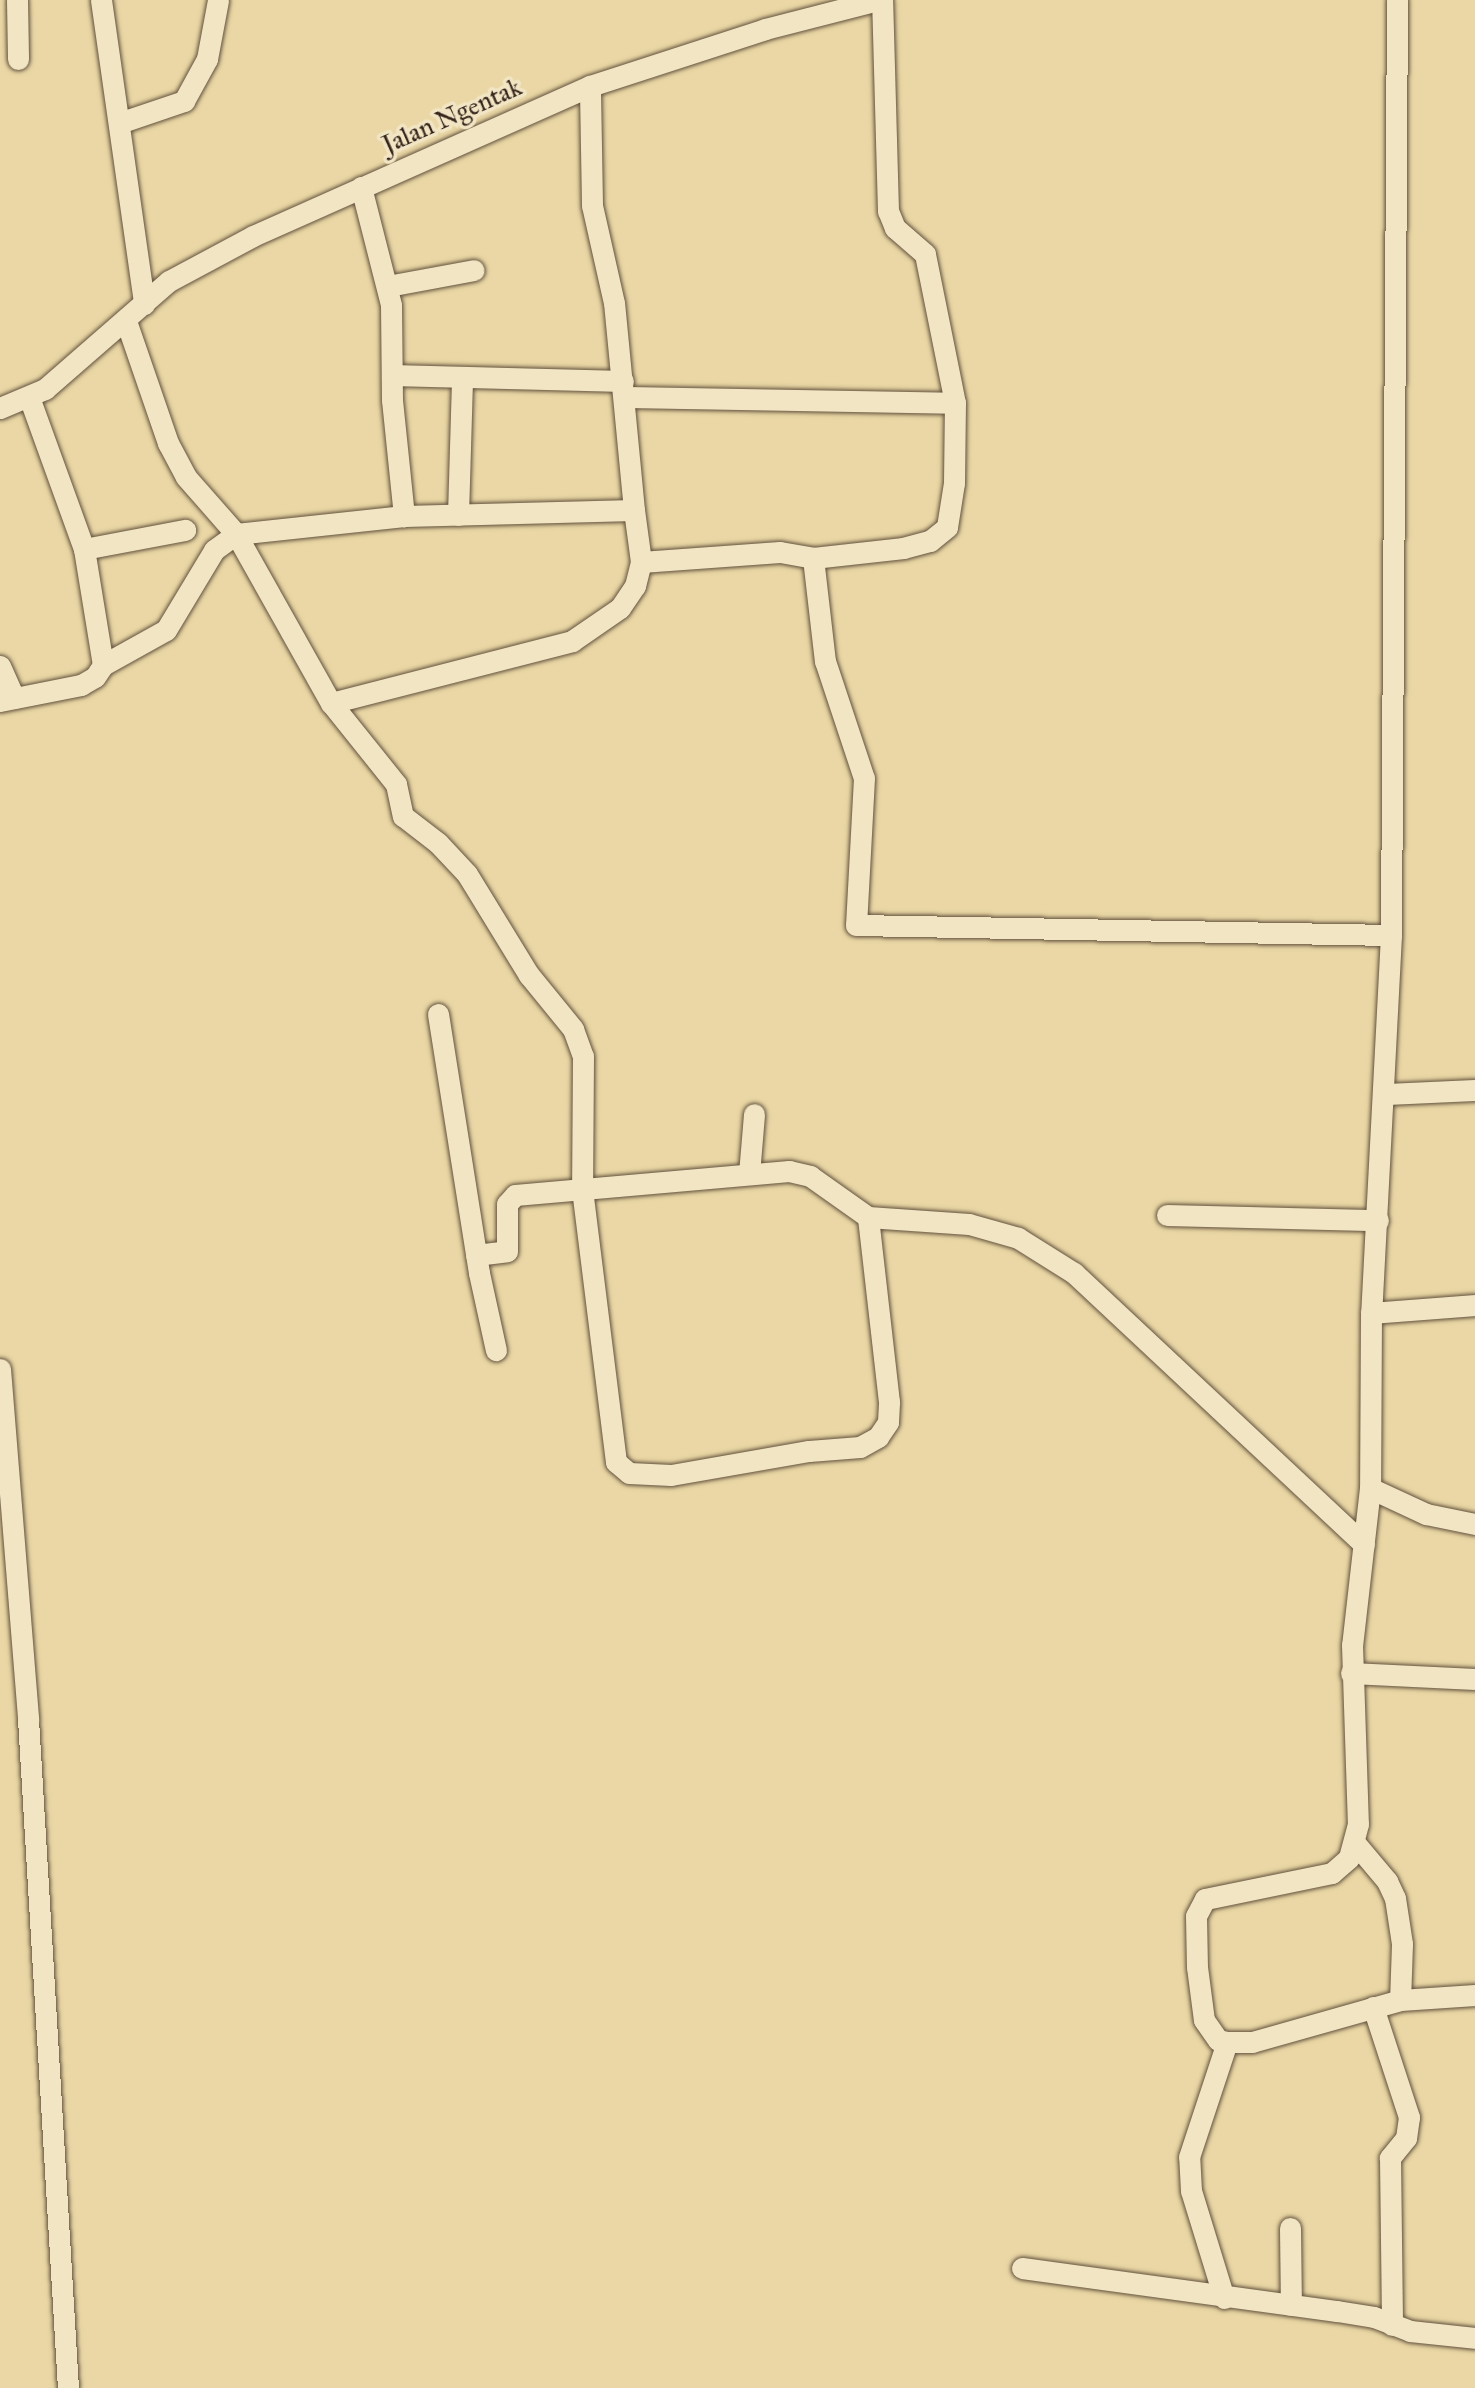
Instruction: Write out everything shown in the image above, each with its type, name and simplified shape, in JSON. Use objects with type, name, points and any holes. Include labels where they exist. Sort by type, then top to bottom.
[{"type":"street","points":[[17,0],[18,59]]},
{"type":"street","points":[[102,0],[144,304]]},
{"type":"street","points":[[119,123],[184,101],[207,59],[218,0]]},
{"type":"street","points":[[641,562],[780,552],[813,558],[903,548],[943,533],[954,483],[955,402],[925,254],[895,228],[888,211],[880,0]]},
{"type":"street","name":"Jalan Ngentak","points":[[0,408],[37,393],[85,358],[144,304],[193,266],[361,187],[590,86],[765,29],[880,0]]},
{"type":"street","points":[[1397,0],[1391,935],[1386,1094],[1371,1313],[1370,1491],[1352,1672],[1358,1802],[1355,1843],[1349,1858],[1332,1873],[1215,1894],[1200,1905],[1196,1938],[1202,2011],[1210,2031],[1227,2042],[1252,2042],[1400,2000],[1475,1994]]},
{"type":"street","points":[[331,703],[572,641],[620,608],[635,586],[641,562],[614,303],[592,205],[590,86]]},
{"type":"street","points":[[361,187],[388,286],[392,375],[404,516]]},
{"type":"street","points":[[388,286],[474,270]]},
{"type":"street","points":[[126,321],[169,443],[186,477],[331,703],[396,784],[402,817],[438,843],[467,874],[529,975],[573,1029],[583,1056],[582,1189],[616,1462],[629,1473],[644,1476],[860,1447],[882,1432],[889,1402],[868,1217]]},
{"type":"street","points":[[392,375],[623,389],[955,402]]},
{"type":"street","points":[[458,515],[462,380]]},
{"type":"street","points":[[37,393],[84,549],[103,665]]},
{"type":"street","points":[[0,666],[7,700],[81,685],[95,677],[103,665],[166,630],[227,541],[404,516],[634,510]]},
{"type":"street","points":[[84,549],[186,530]]},
{"type":"street","points":[[813,558],[825,661],[863,778],[856,925],[1391,935]]},
{"type":"street","points":[[438,1014],[476,1255],[496,1350]]},
{"type":"street","points":[[1386,1094],[1475,1090]]},
{"type":"street","points":[[749,1174],[754,1114]]},
{"type":"street","points":[[476,1255],[507,1251],[511,1197],[789,1171],[810,1176],[868,1217],[969,1224],[1018,1238],[1056,1259],[1365,1536]]},
{"type":"street","points":[[1167,1215],[1378,1220]]},
{"type":"street","points":[[1371,1313],[1475,1304]]},
{"type":"street","points":[[0,1369],[28,1719],[68,2388]]},
{"type":"street","points":[[1370,1491],[1426,1514],[1475,1524]]},
{"type":"street","points":[[1352,1672],[1475,1679]]},
{"type":"street","points":[[1355,1843],[1387,1881],[1395,1898],[1402,1944],[1400,2000]]},
{"type":"street","points":[[1373,2007],[1409,2117],[1406,2138],[1390,2158],[1392,2325]]},
{"type":"street","points":[[1224,2298],[1191,2191],[1189,2157],[1227,2042]]},
{"type":"street","points":[[1290,2228],[1291,2305]]},
{"type":"street","points":[[1022,2267],[1224,2298],[1374,2317],[1392,2325],[1475,2338]]}]
